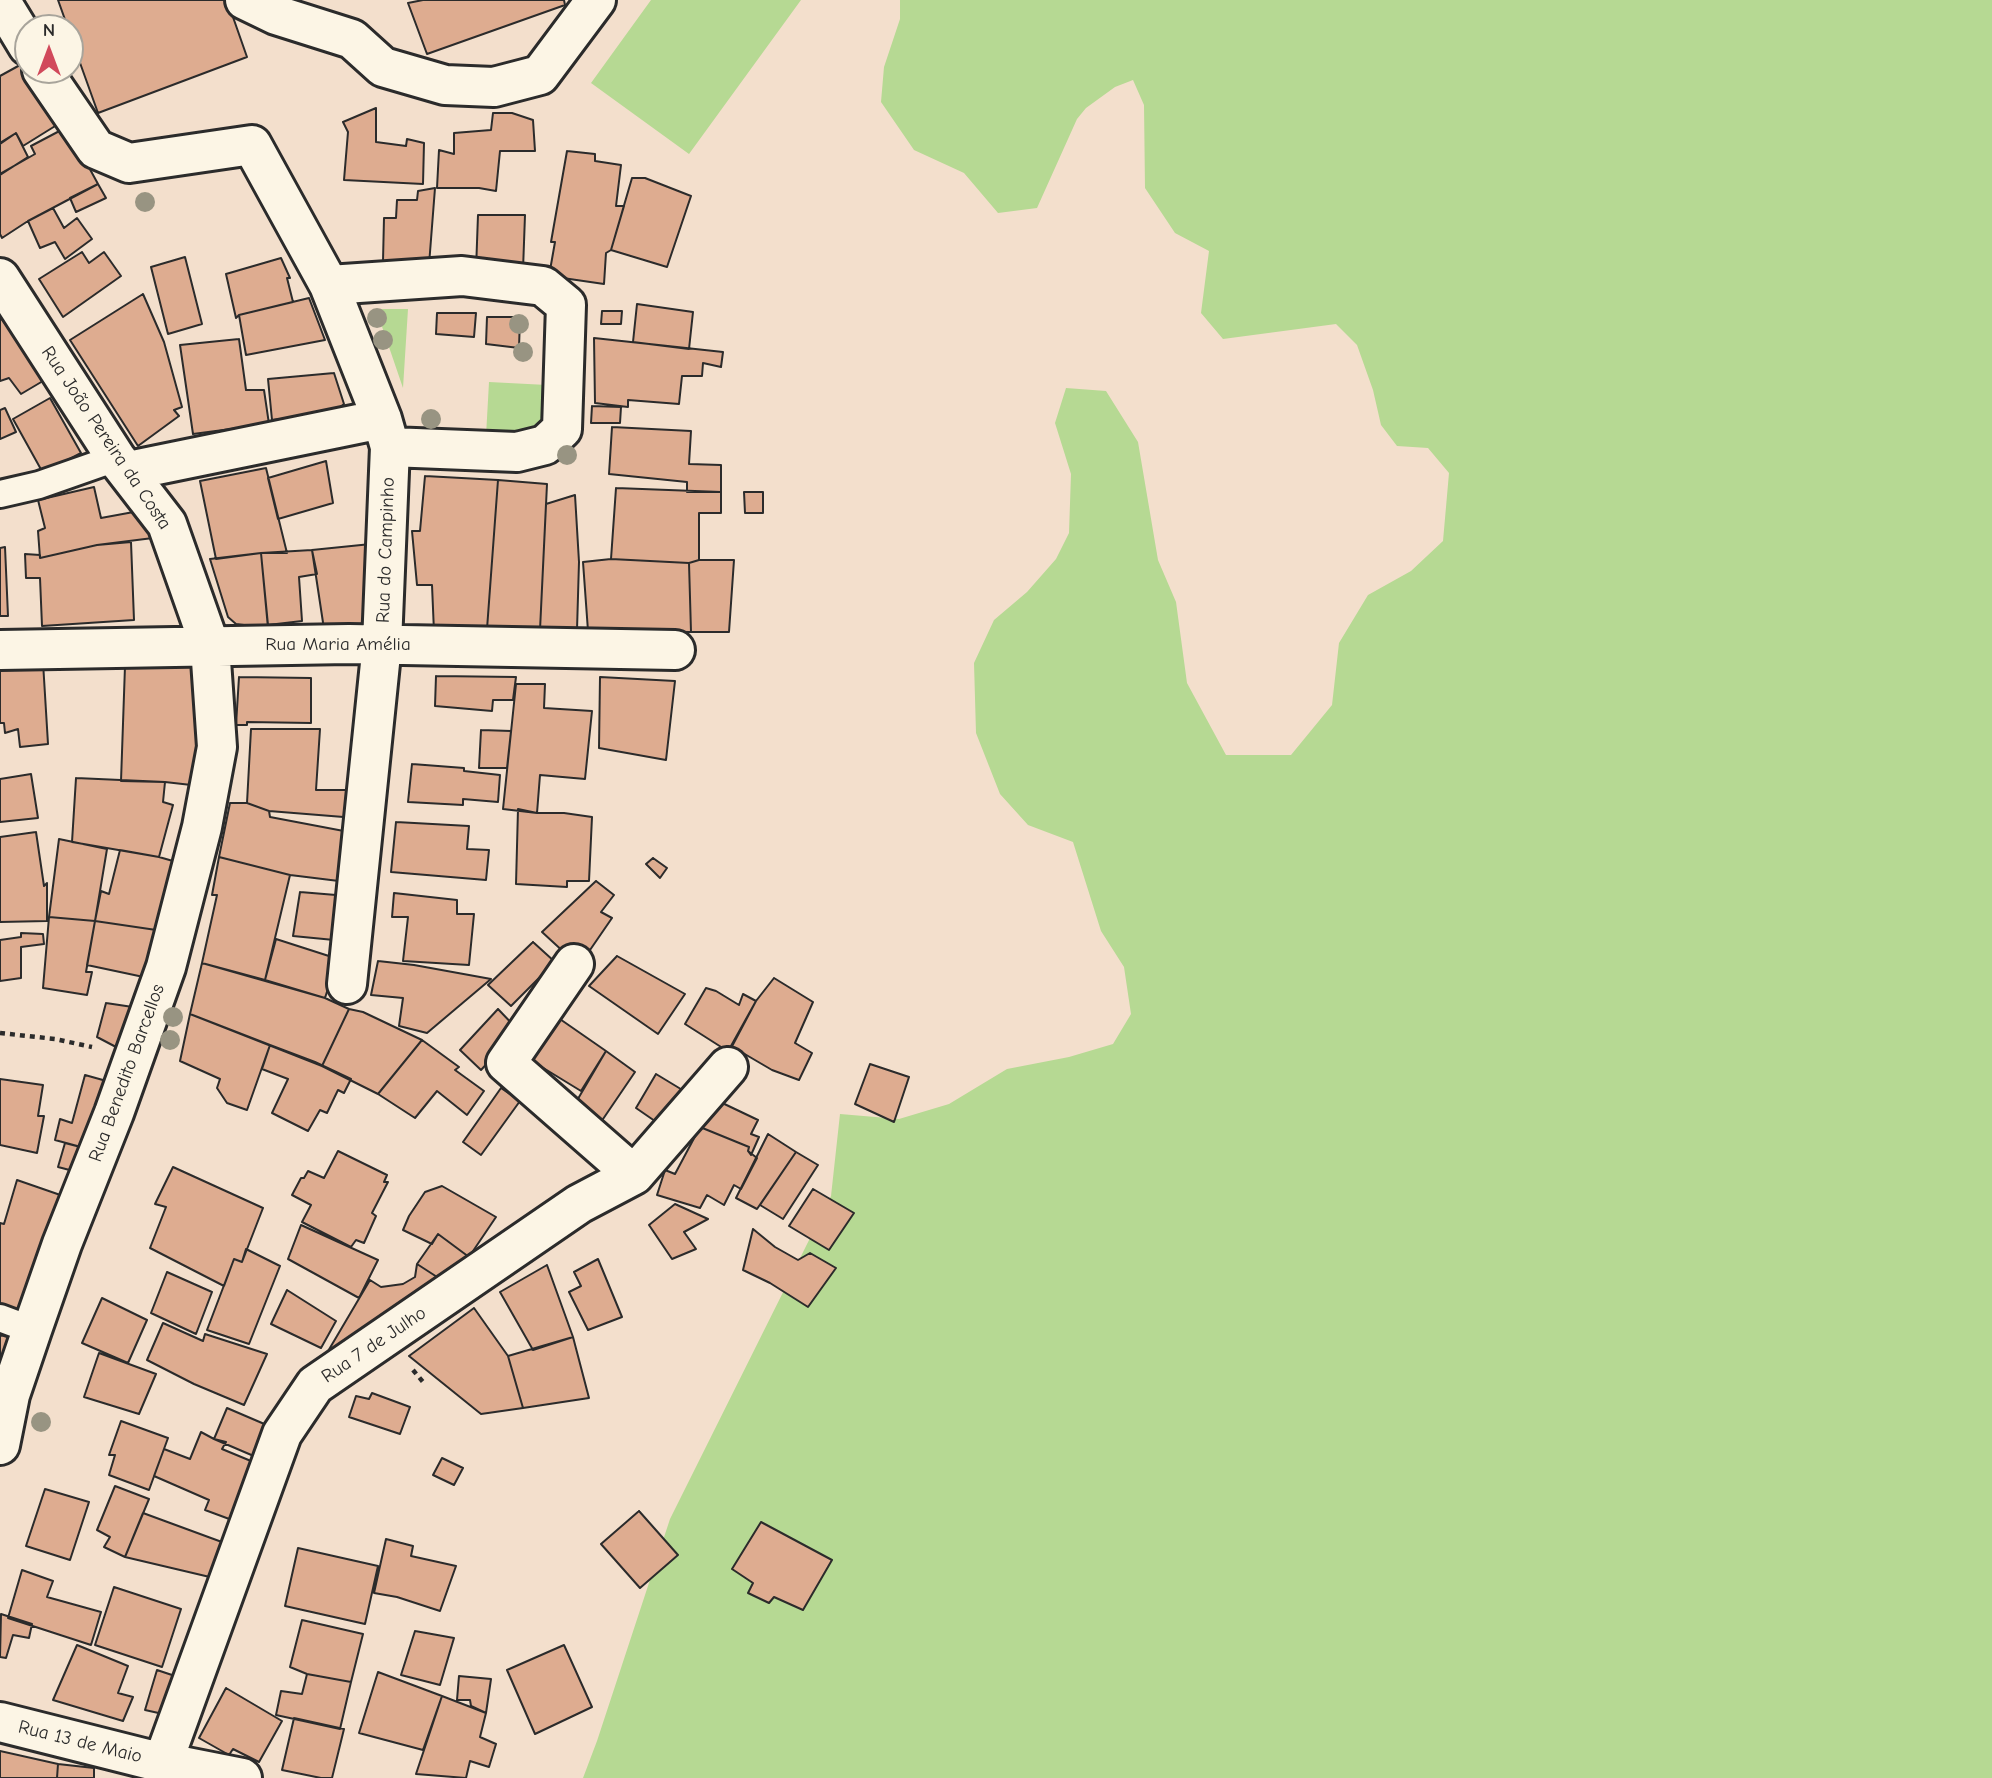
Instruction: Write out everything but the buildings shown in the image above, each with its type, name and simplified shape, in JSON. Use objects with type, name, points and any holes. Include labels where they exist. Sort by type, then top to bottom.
[{"type":"street","points":[[1,0],[14,22]]},
{"type":"street","points":[[245,0],[275,15],[352,39],[383,67],[445,85],[494,87],[540,75],[596,0]]},
{"type":"street","name":"Rua do Campinho","points":[[52,84],[96,149],[128,163],[252,145],[329,285],[386,433],[382,644],[347,984]]},
{"type":"street","points":[[122,464],[386,433],[517,452],[545,445],[562,429],[566,305],[542,286],[461,276],[329,285]]},
{"type":"street","name":"Rua João Pereira da Costa","points":[[0,278],[122,464],[167,524],[210,646],[213,692]]},
{"type":"street","name":"Rua Maria Amélia","points":[[0,650],[382,644],[675,650]]},
{"type":"street","name":"Rua Benedito Barcellos","points":[[0,1445],[10,1395],[16,1324],[135,1057],[166,967],[202,827],[217,747],[213,692]]},
{"type":"street","points":[[574,964],[506,1063],[634,1175]]},
{"type":"street","name":"Rua 7 de Julho","points":[[163,1762],[282,1434],[315,1385],[579,1204],[634,1175],[728,1067]]},
{"type":"street","name":"Rua 13 de Maio","points":[[0,1723],[242,1778]]},
{"type":"lane","points":[[0,494],[122,464]]},
{"type":"path","points":[[0,1033],[55,1039],[135,1057]]},
{"type":"green space","points":[[651,0],[801,0],[689,154],[591,83]]},
{"type":"green space","points":[[900,0],[1992,0],[1992,1778],[583,1778],[670,1519],[831,1196],[840,1114],[899,1119],[949,1104],[1007,1069],[1069,1057],[1113,1044],[1131,1014],[1124,967],[1101,931],[1073,842],[1028,825],[1000,794],[976,733],[974,663],[994,620],[1027,592],[1056,559],[1069,533],[1071,474],[1055,423],[1066,388],[1106,391],[1138,442],[1158,560],[1176,602],[1187,683],[1226,755],[1291,755],[1332,705],[1339,643],[1368,595],[1411,571],[1443,541],[1449,473],[1428,448],[1397,446],[1381,425],[1373,390],[1357,345],[1336,324],[1223,339],[1201,313],[1209,251],[1175,233],[1145,188],[1144,105],[1133,80],[1115,87],[1086,108],[1077,119],[1037,208],[998,213],[964,173],[914,150],[881,102],[884,67],[900,19]]},
{"type":"green space","points":[[376,309],[408,309],[403,388]]},
{"type":"green space","points":[[489,382],[547,385],[547,429],[486,436]]}]
